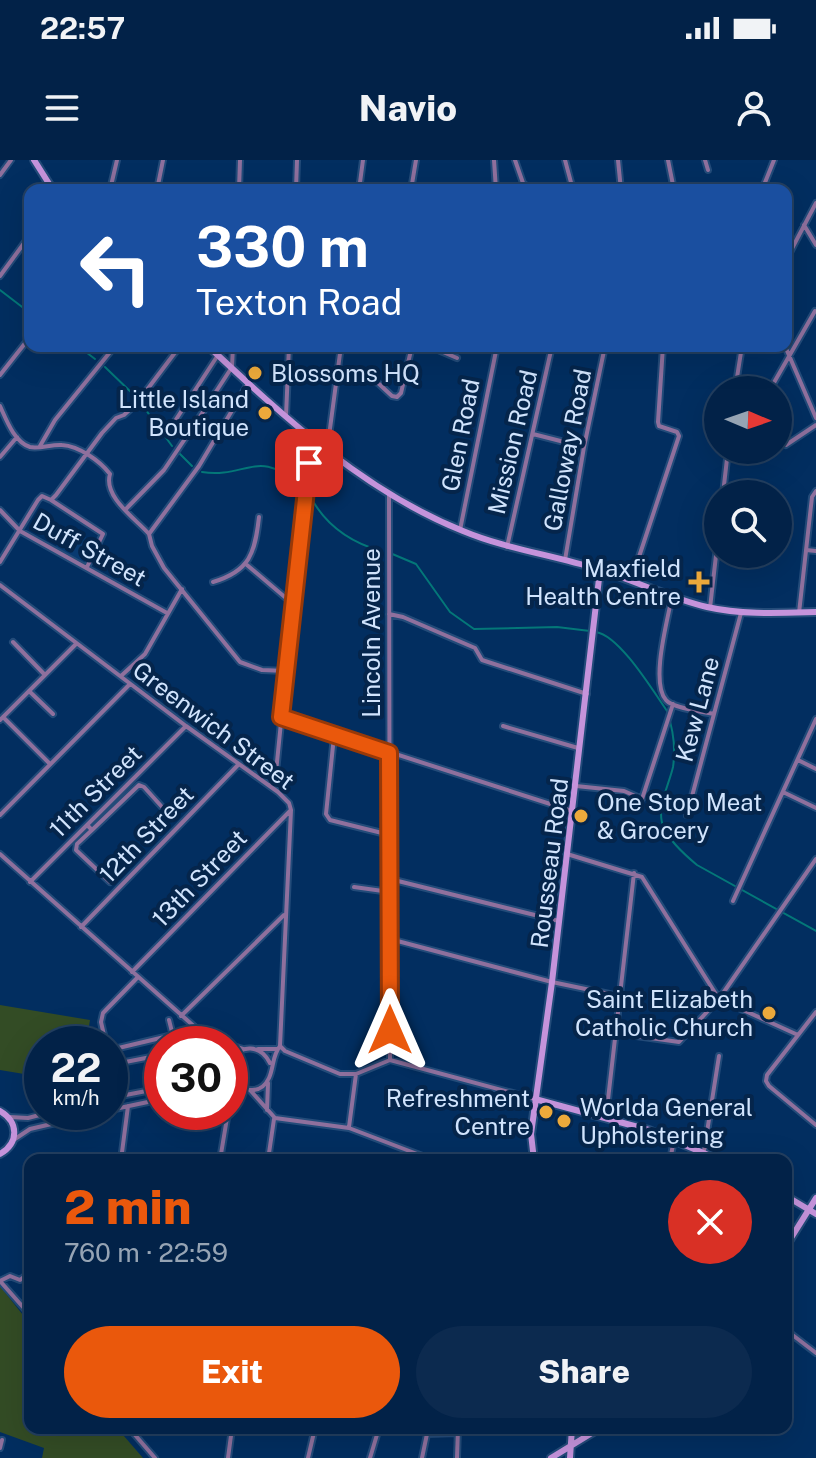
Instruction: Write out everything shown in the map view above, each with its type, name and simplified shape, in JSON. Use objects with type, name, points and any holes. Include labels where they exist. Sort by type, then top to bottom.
[{"type":"street","points":[[0,175],[11,160]]},
{"type":"street","points":[[111,184],[117,160]]},
{"type":"street","points":[[158,184],[163,160]]},
{"type":"street","points":[[239,184],[240,160]]},
{"type":"street","points":[[296,184],[297,160]]},
{"type":"street","points":[[360,184],[363,160]]},
{"type":"street","points":[[412,184],[416,160]]},
{"type":"street","points":[[494,160],[496,184]]},
{"type":"street","points":[[515,160],[524,184]]},
{"type":"street","points":[[565,160],[571,184]]},
{"type":"street","points":[[618,160],[620,184]]},
{"type":"street","points":[[668,160],[673,184]]},
{"type":"street","points":[[705,160],[708,170]]},
{"type":"street","points":[[764,184],[774,160]]},
{"type":"street","points":[[38,162],[50,184]]},
{"type":"street","points":[[792,248],[816,203]]},
{"type":"street","points":[[804,225],[816,245]]},
{"type":"street","points":[[0,276],[24,243]]},
{"type":"street","points":[[792,351],[815,311]]},
{"type":"street","points":[[0,375],[24,345]]},
{"type":"street","points":[[40,446],[55,420],[110,352]]},
{"type":"street","points":[[51,500],[112,421],[137,403],[175,352]]},
{"type":"street","points":[[215,352],[327,451],[389,494],[460,530],[507,547],[600,570],[710,608],[816,612]]},
{"type":"street","points":[[125,510],[164,470],[232,367],[233,352]]},
{"type":"street","points":[[286,416],[289,352]]},
{"type":"street","points":[[327,451],[340,352]]},
{"type":"street","points":[[338,372],[378,383],[397,397],[401,393],[411,352]]},
{"type":"street","points":[[443,352],[457,358]]},
{"type":"street","name":"Glen Road","points":[[460,530],[496,352]]},
{"type":"street","name":"Mission Road","points":[[507,547],[551,352]]},
{"type":"street","name":"Galloway Road","points":[[565,560],[604,352]]},
{"type":"street","points":[[631,581],[679,436],[677,432],[659,426],[658,422],[663,352]]},
{"type":"street","points":[[737,376],[741,352]]},
{"type":"street","points":[[787,352],[816,418]]},
{"type":"street","points":[[778,376],[791,352]]},
{"type":"street","points":[[165,430],[175,421],[218,355]]},
{"type":"street","points":[[149,534],[199,466],[249,382]]},
{"type":"street","points":[[812,409],[816,401]]},
{"type":"street","points":[[0,406],[17,437],[30,447],[62,445],[86,454],[110,474],[110,490],[149,534],[158,558],[243,665],[286,671]]},
{"type":"street","points":[[792,441],[816,425]]},
{"type":"street","points":[[533,434],[584,447]]},
{"type":"street","points":[[0,457],[17,437]]},
{"type":"street","points":[[271,786],[275,781],[305,484],[317,442]]},
{"type":"street","points":[[799,613],[812,497],[816,491]]},
{"type":"street","name":"Lincoln Avenue","points":[[389,494],[390,1060]]},
{"type":"street","points":[[0,562],[42,496],[103,533],[87,567]]},
{"type":"street","name":"Duff Street","points":[[0,510],[20,531],[167,613]]},
{"type":"street","points":[[213,582],[229,577],[247,565],[256,542],[259,517]]},
{"type":"street","points":[[806,550],[816,551]]},
{"type":"street","points":[[247,565],[293,604]]},
{"type":"street","points":[[710,608],[715,568]]},
{"type":"street","name":"Rousseau Road","points":[[533,1154],[531,1134],[581,749],[600,570]]},
{"type":"street","name":"Greenwich Street","points":[[0,585],[238,765],[271,786],[289,803],[278,1047],[269,1077],[266,1097],[268,1113]]},
{"type":"street","points":[[121,676],[145,654],[182,589]]},
{"type":"street","points":[[672,596],[659,680],[666,700],[714,714]]},
{"type":"street","name":"Kew Lane","points":[[687,815],[741,611]]},
{"type":"street","points":[[389,614],[475,648],[482,660],[587,694]]},
{"type":"street","points":[[13,642],[45,675]]},
{"type":"street","points":[[49,763],[1,719],[76,644]]},
{"type":"street","points":[[0,815],[130,684]]},
{"type":"street","points":[[29,691],[53,714]]},
{"type":"street","points":[[576,786],[624,791],[642,799],[673,704]]},
{"type":"street","points":[[281,717],[573,811]]},
{"type":"street","points":[[733,901],[816,721]]},
{"type":"street","name":"11th Street","points":[[30,882],[186,726]]},
{"type":"street","points":[[503,726],[581,749]]},
{"type":"street","points":[[334,736],[326,814],[330,820],[390,835]]},
{"type":"street","points":[[798,760],[816,769]]},
{"type":"street","name":"12th Street","points":[[81,928],[238,765]]},
{"type":"street","points":[[110,882],[76,850],[77,844],[139,785],[172,818]]},
{"type":"street","points":[[783,792],[816,808]]},
{"type":"street","name":"13th Street","points":[[132,972],[291,810]]},
{"type":"street","points":[[87,825],[92,830]]},
{"type":"street","points":[[0,854],[193,1026]]},
{"type":"street","points":[[567,854],[642,877],[719,999],[798,1035]]},
{"type":"street","points":[[615,1033],[679,1042],[719,999],[816,859]]},
{"type":"street","points":[[606,1120],[634,873]]},
{"type":"street","points":[[390,878],[559,921]]},
{"type":"street","points":[[354,887],[390,892]]},
{"type":"street","points":[[181,1016],[284,915]]},
{"type":"street","points":[[390,939],[552,982],[619,996]]},
{"type":"street","points":[[102,1026],[103,1013],[137,978]]},
{"type":"street","points":[[816,1012],[767,1075],[766,1081],[816,1125]]},
{"type":"street","points":[[169,1020],[171,1026]]},
{"type":"street","points":[[248,1048],[278,1047],[340,1074],[356,1074],[390,1060],[535,1099],[674,1140],[709,1154]]},
{"type":"street","points":[[252,1048],[266,1055],[271,1070]]},
{"type":"street","points":[[704,1151],[719,1056]]},
{"type":"street","points":[[349,1128],[356,1074]]},
{"type":"street","points":[[269,1077],[262,1086],[250,1090],[275,1118],[349,1128],[417,1154]]},
{"type":"street","points":[[128,1106],[144,1103]]},
{"type":"street","points":[[0,1111],[9,1117],[24,1118]]},
{"type":"street","points":[[9,1117],[15,1139]]},
{"type":"street","points":[[269,1154],[275,1118]]},
{"type":"street","points":[[0,1154],[28,1130]]},
{"type":"street","points":[[122,1154],[125,1130]]},
{"type":"street","points":[[221,1154],[225,1130]]},
{"type":"street","points":[[671,1154],[674,1140]]},
{"type":"street","points":[[792,1238],[813,1212],[816,1198]]},
{"type":"street","points":[[792,1200],[813,1212]]},
{"type":"street","points":[[24,1277],[20,1280],[10,1276],[0,1281],[24,1308]]},
{"type":"street","points":[[792,1335],[816,1353]]},
{"type":"street","points":[[134,1434],[155,1458]]},
{"type":"street","points":[[228,1458],[231,1434]]},
{"type":"street","points":[[308,1458],[314,1434]]},
{"type":"street","points":[[370,1458],[377,1434]]},
{"type":"street","points":[[422,1458],[427,1434]]},
{"type":"street","points":[[457,1458],[458,1434]]},
{"type":"street","points":[[570,1458],[571,1434]]},
{"type":"street","points":[[551,1458],[591,1434]]},
{"type":"street","points":[[0,1448],[2,1440]]},
{"type":"shaded area","points":[[67,527],[97,547],[85,567],[55,548]]},
{"type":"green space","points":[[0,1005],[90,1020],[89,1026],[24,1026],[24,1074],[0,1070]]},
{"type":"green space","points":[[0,1286],[24,1316],[24,1434],[122,1434],[143,1458],[42,1458],[44,1448],[0,1432]]},
{"type":"waterway","points":[[0,290],[24,308]]},
{"type":"waterway","points":[[86,352],[95,359]]},
{"type":"waterway","points":[[105,367],[135,396]]},
{"type":"waterway","points":[[143,406],[172,446]]},
{"type":"waterway","points":[[179,453],[192,466]]},
{"type":"waterway","points":[[202,472],[230,472],[263,466],[274,468],[300,487]]},
{"type":"waterway","points":[[309,494],[330,523],[358,543],[381,551]]},
{"type":"waterway","points":[[390,553],[416,564],[450,612],[474,629],[557,627],[590,631]]},
{"type":"waterway","points":[[596,632],[625,653],[667,711],[674,760],[661,813],[670,838],[697,865],[816,931]]},
{"type":"place","name":"Blossoms HQ","points":[[255,373]]},
{"type":"place","name":"Little Island Boutique","points":[[265,413]]},
{"type":"place","name":"Maxfield Health Centre","points":[[699,582]]},
{"type":"place","name":"One Stop Meat & Grocery","points":[[581,816]]},
{"type":"place","name":"Saint Elizabeth Catholic Church","points":[[769,1013]]},
{"type":"place","name":"Refreshment Centre","points":[[546,1112]]},
{"type":"place","name":"Worlda General Upholstering","points":[[564,1121]]},
{"type":"route","points":[[309,463],[281,717],[389,753],[390,1030]]}]
